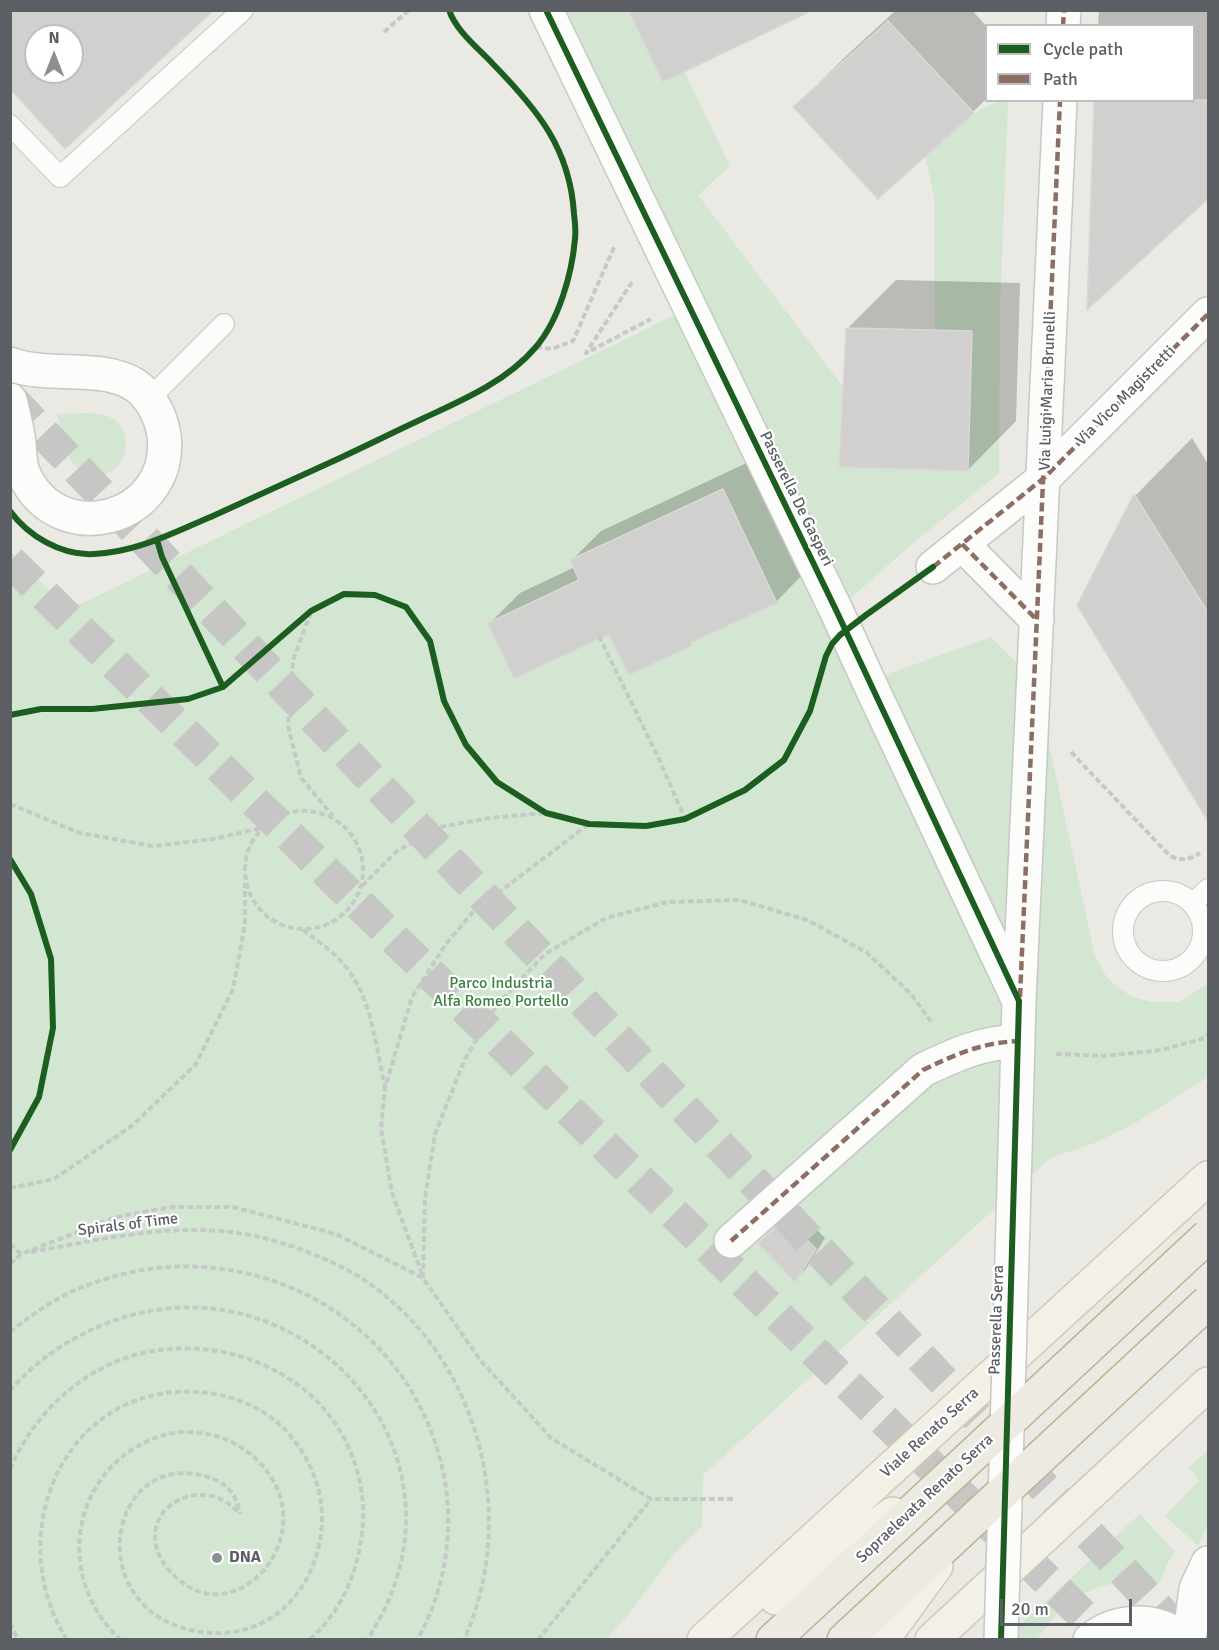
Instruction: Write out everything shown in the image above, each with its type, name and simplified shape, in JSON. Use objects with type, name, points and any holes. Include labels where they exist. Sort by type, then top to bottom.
[{"type":"highway","name":"Sopraelevata Renato Serra","points":[[773,1640],[1209,1236]]},
{"type":"highway","points":[[844,1640],[1209,1302]]},
{"type":"main road","name":"Viale Renato Serra","points":[[704,1640],[1209,1179]]},
{"type":"main road","points":[[932,1640],[1209,1384]]},
{"type":"main road","points":[[718,1640],[963,1464]]},
{"type":"main road","points":[[882,1640],[959,1533]]},
{"type":"street","name":"Passerella De Gasperi","points":[[546,10],[836,610],[1019,1001]]},
{"type":"street","name":"Via Luigi Maria Brunelli","points":[[1019,1001],[1060,102]]},
{"type":"street","name":"Via Vico Magistretti","points":[[933,567],[1044,478],[1209,314]]},
{"type":"street","points":[[10,364],[25,369],[67,373],[95,372],[117,377],[135,386],[149,399],[162,422],[165,447],[158,477],[144,498],[124,512],[100,519],[75,517],[53,508],[35,492],[23,470],[10,400]]},
{"type":"street","points":[[962,544],[1036,621]]},
{"type":"street","name":"Passerella Serra","points":[[1001,1640],[1019,1001]]},
{"type":"street","points":[[730,1241],[923,1070],[955,1054],[992,1042],[1018,1041]]},
{"type":"street","points":[[1189,1640],[1196,1589],[1209,1563]]},
{"type":"street","points":[[1090,1640],[1107,1629],[1133,1622],[1167,1629],[1183,1640]]},
{"type":"lane","points":[[10,125],[60,177],[243,10]]},
{"type":"lane","points":[[149,399],[224,324]]},
{"type":"lane","points":[[1192,904],[1209,889]]},
{"type":"lane","points":[[1160,891],[1173,893],[1192,904],[1201,919],[1203,929],[1200,948],[1189,962],[1174,969],[1155,970],[1145,967],[1133,958],[1125,943],[1124,933],[1128,912],[1137,902],[1147,895],[1160,891]]},
{"type":"path","points":[[384,32],[409,10]]},
{"type":"path","points":[[255,497],[471,396],[505,374],[536,347],[551,322],[567,287],[576,237],[573,192],[564,159],[554,138],[516,87],[469,39],[451,17],[449,10]]},
{"type":"path","points":[[536,347],[552,349],[573,341],[615,245],[624,252]]},
{"type":"path","points":[[637,275],[586,352],[685,301]]},
{"type":"path","points":[[146,544],[169,535]]},
{"type":"path","points":[[157,540],[162,557],[223,687]]},
{"type":"path","points":[[875,608],[933,567]]},
{"type":"path","points":[[10,715],[41,709],[92,709],[188,699],[223,687],[311,611],[344,594],[375,595],[406,607],[430,641],[444,701],[466,745],[497,782],[546,813],[589,824],[646,826],[686,819],[744,790],[784,760],[810,711],[823,667]]},
{"type":"path","points":[[311,611],[294,660],[288,726],[301,778],[334,818],[349,830],[359,847],[364,866],[362,886]]},
{"type":"path","points":[[599,636],[686,819]]},
{"type":"path","points":[[1034,696],[1170,856],[1180,860],[1191,859],[1200,853]]},
{"type":"path","points":[[10,804],[80,833],[153,846],[214,839],[261,828]]},
{"type":"path","points":[[10,1188],[54,1179],[134,1125],[196,1064],[233,988],[245,924],[244,863],[249,844],[261,828],[276,816],[295,810],[315,811],[334,818]]},
{"type":"path","points":[[245,883],[253,902],[266,916],[283,926],[302,930],[322,927],[340,918],[353,904],[362,886],[396,852],[440,827],[489,818],[546,813]]},
{"type":"path","points":[[589,824],[473,912],[446,944],[412,997],[385,1088],[381,1128],[392,1193],[423,1278],[482,1361],[551,1438],[651,1499],[733,1499]]},
{"type":"path","points":[[10,859],[32,894],[51,959],[53,1028],[39,1097],[10,1150]]},
{"type":"path","points":[[423,1278],[425,1198],[435,1134],[465,1059],[497,1005],[545,954],[606,918],[668,902],[740,900],[807,920],[866,952],[911,994],[955,1054]]},
{"type":"path","points":[[302,930],[325,946],[346,966],[360,988],[373,1030],[385,1088]]},
{"type":"path","points":[[1018,1041],[1056,1054],[1105,1056],[1161,1050],[1209,1035]]},
{"type":"path","points":[[10,1264],[21,1254],[116,1217],[172,1207],[233,1207],[336,1234],[423,1278]]},
{"type":"path","points":[[10,1244],[21,1254]]},
{"type":"path","points":[[10,1332],[59,1298],[88,1284],[152,1269],[216,1268],[249,1274],[283,1284],[314,1298],[345,1317],[376,1344],[394,1364],[412,1390],[426,1416],[443,1470],[448,1497],[446,1553],[434,1604],[417,1640]]},
{"type":"path","points":[[10,1391],[33,1368],[79,1336],[116,1319],[139,1312],[163,1309],[207,1309],[247,1316],[285,1329],[313,1345],[340,1368],[375,1409],[391,1441],[404,1484],[406,1530],[401,1566],[389,1603],[367,1640]]},
{"type":"path","points":[[10,1469],[25,1441],[41,1419],[61,1398],[83,1380],[105,1367],[131,1357],[180,1349],[208,1350],[234,1354],[276,1371],[313,1397],[341,1432],[359,1477],[363,1502],[364,1526],[354,1573],[345,1596],[331,1617],[309,1640]]},
{"type":"path","points":[[67,1640],[56,1622],[45,1592],[39,1562],[39,1530],[44,1502],[55,1474],[81,1438],[102,1419],[125,1404],[165,1392],[179,1390],[216,1394],[239,1400],[261,1410],[281,1426],[298,1446],[311,1469],[319,1493],[322,1511],[321,1536],[318,1553],[303,1587],[291,1602],[276,1614],[260,1623],[230,1633],[204,1633],[179,1628],[143,1605],[123,1572],[120,1560],[120,1535],[123,1522],[136,1497],[154,1480],[165,1474],[176,1472],[200,1474],[224,1485],[234,1494],[238,1503],[240,1514],[224,1501],[201,1495],[188,1497],[169,1505],[156,1524],[157,1545],[167,1568],[185,1586],[197,1591],[222,1594],[236,1591],[261,1575],[278,1550],[284,1522],[280,1496],[274,1482],[265,1468],[237,1444],[202,1432],[181,1432],[159,1437],[139,1445],[106,1472],[93,1489],[84,1510],[79,1532],[79,1552],[83,1575],[91,1597],[102,1617],[122,1640]]},
{"type":"path","points":[[538,1640],[651,1499]]},
{"type":"path","points":[[10,1623],[18,1640]]},
{"type":"green space","points":[[558,11],[628,11],[663,82],[684,71],[730,166],[698,195],[843,387],[840,467],[968,471],[972,332],[935,330],[934,195],[925,157],[974,114],[985,107],[1008,102],[1000,310],[999,473],[912,544],[850,599],[697,295]]},
{"type":"green space","name":"Parco Industria Alfa Romeo Portello","points":[[677,314],[825,622],[852,606],[885,675],[991,637],[1028,674],[1031,739],[1048,740],[1095,956],[1107,978],[1130,996],[1152,1002],[1179,1002],[1208,984],[1208,1077],[1133,1124],[1092,1144],[1050,1158],[703,1475],[702,1526],[674,1554],[629,1614],[606,1639],[11,1639],[10,551],[69,610]]},
{"type":"green space","points":[[92,413],[112,418],[119,424],[125,439],[123,457],[119,464],[105,474],[89,473],[76,466],[66,451],[57,414]]},
{"type":"green space","points":[[1208,1450],[1208,1525],[1198,1546],[1165,1516],[1199,1481],[1189,1467]]},
{"type":"green space","points":[[1140,1514],[1175,1552],[1166,1566],[1160,1583],[1121,1582],[1104,1585],[1075,1599],[1062,1609],[1037,1639],[1004,1640]]},
{"type":"building","points":[[10,10],[214,10],[65,149],[10,89]]},
{"type":"building","points":[[628,10],[813,10],[663,82]]},
{"type":"building","points":[[888,21],[974,113],[878,199],[793,107]]},
{"type":"building","points":[[1209,100],[1209,198],[1087,310],[1094,102]]},
{"type":"building","points":[[846,328],[972,331],[968,471],[839,467]]},
{"type":"building","points":[[723,489],[777,603],[690,643],[691,646],[629,675],[609,634],[514,679],[488,623],[579,580],[570,560]]},
{"type":"building","points":[[1134,494],[1209,614],[1209,823],[1077,605]]},
{"type":"building","points":[[786,1218],[816,1249],[795,1282],[758,1243]]},
{"type":"tunnel","points":[[10,398],[1187,1640]]},
{"type":"tunnel","points":[[10,561],[1108,1640]]},
{"type":"marked path","points":[[1063,24],[1064,10]]},
{"type":"marked path","points":[[1020,997],[1060,102]]},
{"type":"marked path","points":[[933,567],[1044,478],[1208,314]]},
{"type":"marked path","points":[[962,544],[1037,620]]},
{"type":"marked path","points":[[731,1241],[923,1070],[969,1050],[1018,1041]]},
{"type":"cycle path","points":[[10,511],[26,529],[36,536],[70,552],[94,554],[141,545],[215,515],[469,397],[498,380],[524,360],[535,348],[551,324],[563,296],[573,252],[575,223],[566,169],[558,149],[537,114],[462,32],[449,10]]},
{"type":"cycle path","points":[[546,10],[836,610],[1019,1001],[1001,1640]]},
{"type":"cycle path","points":[[157,540],[162,557],[223,687]]},
{"type":"cycle path","points":[[10,715],[41,709],[92,709],[188,699],[223,687],[311,611],[344,594],[375,595],[406,607],[430,641],[444,701],[466,745],[497,782],[546,813],[589,824],[646,826],[685,819],[745,790],[784,760],[810,711],[826,656],[832,644],[866,615],[933,567]]},
{"type":"cycle path","points":[[10,859],[31,894],[51,959],[53,1028],[39,1097],[10,1150]]},
{"type":"place","name":"DNA","points":[[217,1558]]}]
